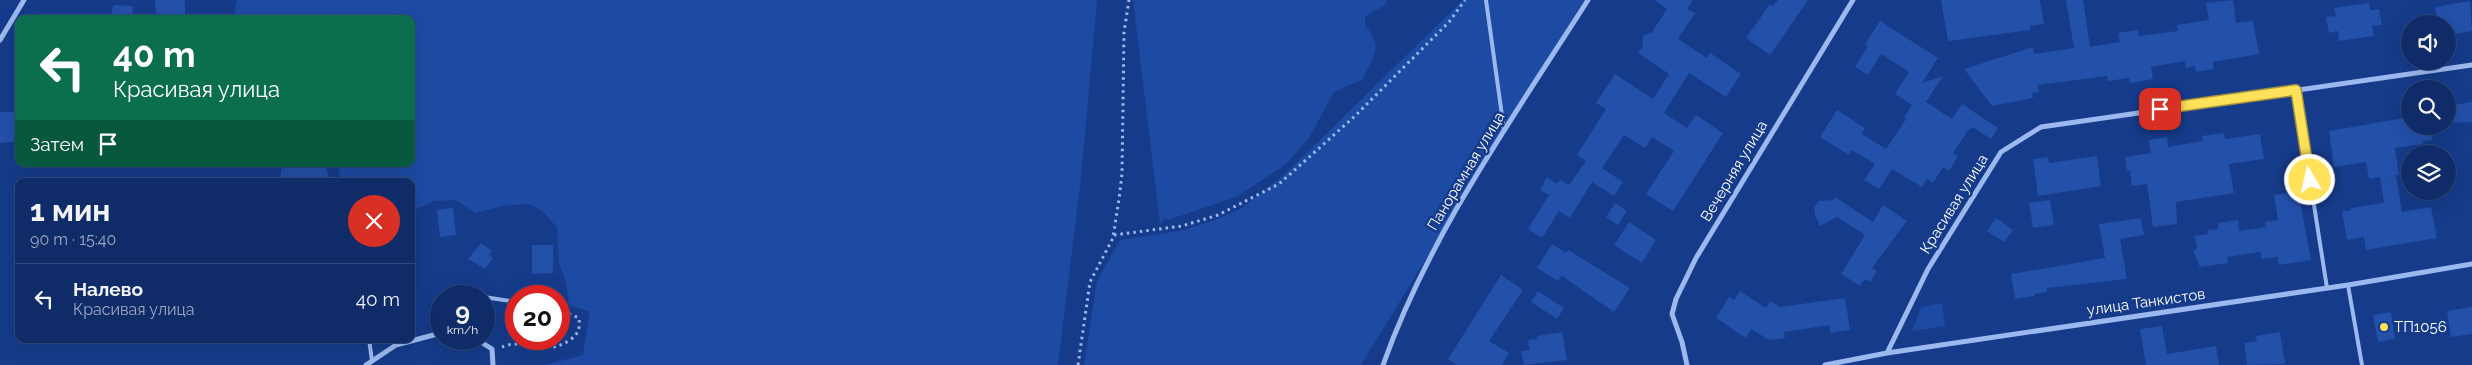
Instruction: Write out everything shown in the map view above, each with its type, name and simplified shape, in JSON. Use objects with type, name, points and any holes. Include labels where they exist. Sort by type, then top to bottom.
[{"type":"street","points":[[0,40],[24,0]]},
{"type":"street","name":"Панорамная улица","points":[[1383,365],[1399,318],[1455,208],[1588,0]]},
{"type":"street","name":"Вечерняя улица","points":[[1687,365],[1682,342],[1672,314],[1676,299],[1696,258],[1853,0]]},
{"type":"street","name":"Красивая улица","points":[[1887,353],[1928,269],[2001,152],[2042,127],[2472,64]]},
{"type":"street","name":"улица Танкистов","points":[[1824,365],[1887,353],[2348,285],[2472,264]]},
{"type":"street","points":[[415,340],[430,336]]},
{"type":"street","points":[[366,365],[396,345],[404,343]]},
{"type":"street","points":[[492,350],[493,365]]},
{"type":"lane","points":[[1486,0],[1504,132]]},
{"type":"lane","points":[[2296,90],[2327,288]]},
{"type":"lane","points":[[2348,285],[2362,365]]},
{"type":"lane","points":[[370,343],[372,361]]},
{"type":"path","points":[[1078,365],[1090,282],[1114,234],[1122,174],[1124,32],[1129,0]]},
{"type":"path","points":[[1114,234],[1182,226],[1218,215],[1279,184],[1355,116],[1449,22],[1465,0]]},
{"type":"path","points":[[570,314],[579,318],[580,328],[576,335],[570,340]]},
{"type":"shaded area","points":[[237,0],[1097,0],[1081,178],[1058,365],[545,365],[583,355],[590,312],[570,305],[570,285],[566,285],[559,263],[557,227],[542,211],[528,204],[502,206],[476,213],[456,200],[434,201],[415,209],[415,178],[340,178],[338,167],[415,167],[415,15],[234,15]]},
{"type":"shaded area","points":[[1133,0],[1388,0],[1383,6],[1365,17],[1365,25],[1371,33],[1376,46],[1363,79],[1334,92],[1309,138],[1285,165],[1236,197],[1168,220],[1166,218],[1160,224]]},
{"type":"shaded area","points":[[1463,0],[1584,0],[1361,365],[1084,365],[1097,281],[1120,240],[1185,230],[1242,208],[1285,174]]},
{"type":"shaded area","points":[[1942,303],[1945,326],[1912,331],[1921,307]]},
{"type":"building","points":[[155,0],[185,0],[185,15],[156,15]]},
{"type":"building","points":[[1654,0],[1693,0],[1687,9],[1695,13],[1678,39],[1707,58],[1710,53],[1741,74],[1726,97],[1689,73],[1664,113],[1687,128],[1696,115],[1723,133],[1673,211],[1646,194],[1674,151],[1652,137],[1645,148],[1624,135],[1602,168],[1623,182],[1614,196],[1592,182],[1570,218],[1559,211],[1542,238],[1528,229],[1549,195],[1540,190],[1547,177],[1557,184],[1560,180],[1569,185],[1586,161],[1577,155],[1606,109],[1596,103],[1615,74],[1653,99],[1669,74],[1638,53],[1643,46],[1643,36],[1652,32],[1667,9]]},
{"type":"building","points":[[1778,0],[1808,0],[1770,55],[1746,38],[1770,4],[1773,6]]},
{"type":"building","points":[[1941,0],[2040,0],[2044,24],[2030,26],[2030,30],[1948,41]]},
{"type":"building","points":[[2066,0],[2083,0],[2090,47],[2120,42],[2118,33],[2138,30],[2139,36],[2178,31],[2177,25],[2209,20],[2206,3],[2233,0],[2236,23],[2253,21],[2259,54],[2213,62],[2214,69],[2196,72],[2195,66],[2186,68],[2185,61],[2151,67],[2153,79],[2130,83],[2129,78],[2108,81],[2107,76],[2038,85],[2039,92],[2032,93],[2033,98],[1992,106],[1964,69],[2033,47],[2034,54],[2074,48]]},
{"type":"building","points":[[2470,1],[2472,31],[2456,34],[2456,15],[2436,15],[2435,7]]},
{"type":"building","points":[[2369,3],[2370,10],[2379,9],[2382,25],[2372,26],[2374,36],[2339,41],[2338,31],[2329,33],[2326,17],[2336,16],[2334,8]]},
{"type":"building","points":[[113,5],[133,6],[132,15],[112,15]]},
{"type":"building","points":[[1880,21],[1938,58],[1922,83],[1943,76],[1926,102],[1952,119],[1962,104],[1998,128],[1991,139],[1973,127],[1969,129],[1953,153],[1958,156],[1949,171],[1943,167],[1933,183],[1927,179],[1922,187],[1892,169],[1879,189],[1864,180],[1875,164],[1852,150],[1849,155],[1820,137],[1837,110],[1865,128],[1862,134],[1886,149],[1906,119],[1904,118],[1912,105],[1895,94],[1909,72],[1881,54],[1868,75],[1855,67],[1868,46],[1865,44]]},
{"type":"building","points":[[2472,102],[2472,122],[2456,123],[2456,105]]},
{"type":"building","points":[[0,112],[15,112],[15,142],[0,143]]},
{"type":"building","points":[[2401,119],[2401,135],[2431,135],[2432,140],[2422,141],[2423,144],[2401,145],[2401,147],[2395,148],[2399,175],[2396,175],[2402,212],[2431,207],[2437,238],[2366,250],[2364,237],[2347,240],[2342,212],[2351,210],[2351,208],[2384,203],[2380,177],[2369,179],[2366,162],[2334,167],[2329,131]]},
{"type":"building","points":[[2224,133],[2225,139],[2260,134],[2264,159],[2229,164],[2234,193],[2176,202],[2177,224],[2153,227],[2147,184],[2132,186],[2130,170],[2127,171],[2125,157],[2151,153],[2149,140],[2167,137],[2168,147],[2203,141],[2202,136]]},
{"type":"building","points":[[2097,156],[2101,186],[2038,196],[2033,159],[2048,157],[2049,163]]},
{"type":"building","points":[[282,167],[325,167],[330,178],[280,178]]},
{"type":"building","points":[[2298,191],[2311,260],[2279,265],[2278,257],[2262,259],[2260,252],[2227,257],[2228,263],[2200,267],[2193,251],[2197,248],[2195,236],[2208,234],[2207,230],[2218,229],[2218,223],[2238,220],[2239,231],[2266,227],[2265,222],[2278,220],[2274,195]]},
{"type":"building","points":[[1835,197],[1873,222],[1883,205],[1907,221],[1872,268],[1877,271],[1870,282],[1865,279],[1860,286],[1841,274],[1865,235],[1837,217],[1820,226],[1815,215],[1814,207],[1819,201],[1834,200]]},
{"type":"building","points":[[2050,200],[2054,225],[2033,228],[2029,203]]},
{"type":"building","points":[[1615,203],[1627,211],[1618,225],[1606,217]]},
{"type":"building","points":[[453,208],[456,235],[440,237],[437,210]]},
{"type":"building","points":[[1996,218],[2013,230],[2004,242],[1987,231]]},
{"type":"building","points":[[2141,218],[2144,235],[2120,239],[2127,279],[2047,288],[2047,292],[2015,299],[2011,274],[2105,258],[2099,224]]},
{"type":"building","points":[[1629,222],[1656,240],[1642,263],[1614,245]]},
{"type":"building","points":[[481,243],[492,251],[489,255],[493,258],[485,269],[468,259]]},
{"type":"building","points":[[1552,244],[1566,253],[1568,250],[1630,288],[1614,312],[1562,276],[1558,281],[1537,268]]},
{"type":"building","points":[[532,245],[553,245],[553,273],[532,274]]},
{"type":"building","points":[[1501,275],[1523,290],[1489,341],[1509,353],[1502,365],[1457,365],[1448,359]]},
{"type":"building","points":[[1538,291],[1564,308],[1557,319],[1531,302]]},
{"type":"building","points":[[1740,291],[1766,308],[1770,301],[1780,307],[1845,298],[1850,330],[1830,333],[1830,325],[1784,332],[1785,338],[1769,340],[1751,329],[1746,338],[1716,318],[1729,297],[1734,300]]},
{"type":"building","points":[[2472,307],[2472,334],[2451,337],[2447,311]]},
{"type":"building","name":"ТП1056","points":[[2391,312],[2395,339],[2378,342],[2373,315]]},
{"type":"building","points":[[2162,326],[2167,354],[2216,346],[2219,365],[2146,365],[2140,329]]},
{"type":"building","points":[[1562,332],[1567,360],[1524,365],[1521,351],[1530,350],[1528,340],[1538,339],[1537,336]]},
{"type":"building","points":[[2280,332],[2285,364],[2247,365],[2244,343],[2257,341],[2256,336]]},
{"type":"place","name":"ТП1056","points":[[2384,327]]},
{"type":"route","points":[[2160,109],[2296,90],[2310,180]]}]
